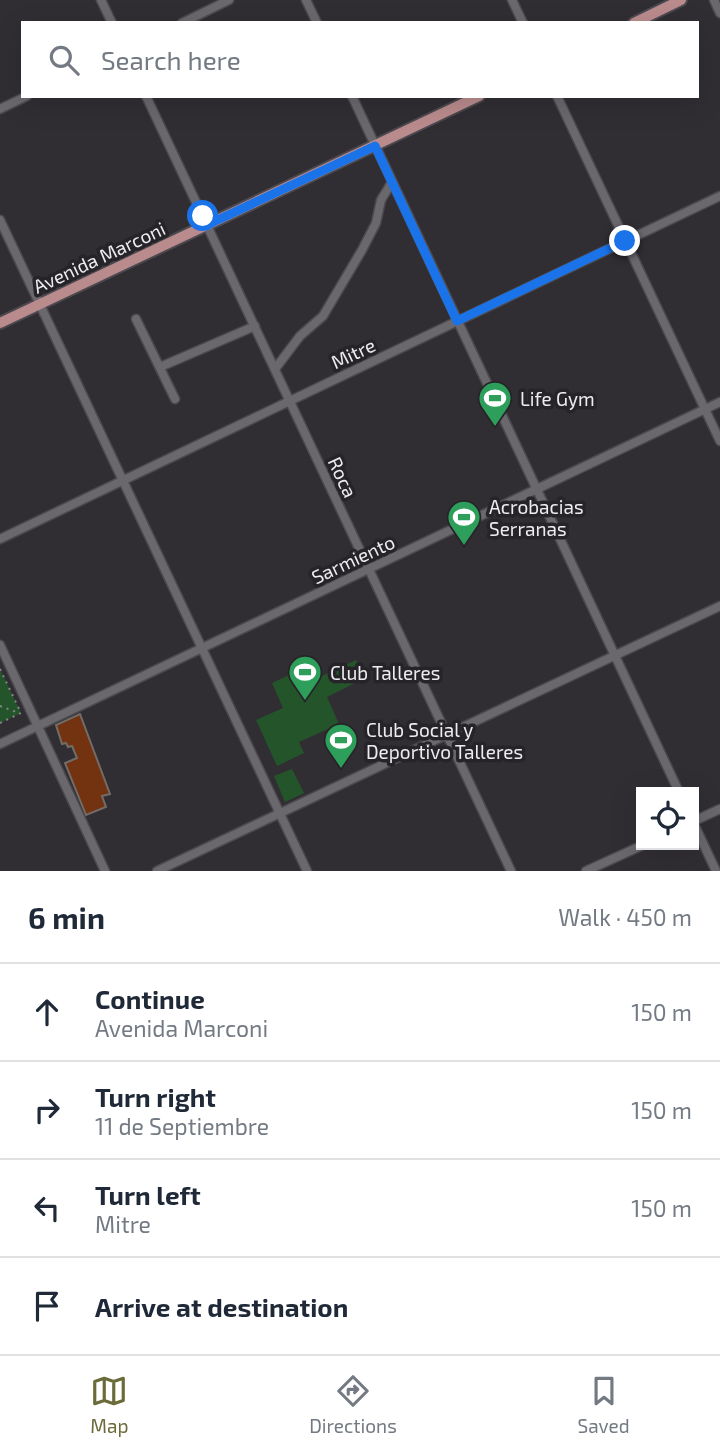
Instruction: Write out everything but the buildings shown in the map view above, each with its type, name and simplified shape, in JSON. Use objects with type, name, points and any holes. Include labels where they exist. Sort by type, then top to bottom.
[{"type":"main road","points":[[638,21],[681,0]]},
{"type":"main road","name":"Avenida Marconi","points":[[0,323],[475,98]]},
{"type":"street","points":[[101,0],[111,21]]},
{"type":"street","points":[[185,21],[229,0]]},
{"type":"street","points":[[306,0],[316,21]]},
{"type":"street","points":[[512,0],[522,21]]},
{"type":"street","points":[[714,0],[720,13]]},
{"type":"street","points":[[0,109],[23,98]]},
{"type":"street","name":"Roca","points":[[147,98],[511,871]]},
{"type":"street","points":[[353,98],[677,787]]},
{"type":"street","points":[[558,98],[720,441]]},
{"type":"street","points":[[275,369],[300,335],[323,316],[376,223],[381,200],[392,182]]},
{"type":"street","name":"Mitre","points":[[0,539],[720,196]]},
{"type":"street","points":[[0,220],[307,871]]},
{"type":"street","points":[[136,319],[175,399]]},
{"type":"street","points":[[160,368],[255,326]]},
{"type":"street","name":"Sarmiento","points":[[0,744],[720,402]]},
{"type":"street","points":[[157,871],[720,606]]},
{"type":"street","points":[[0,645],[105,871]]},
{"type":"street","points":[[699,820],[720,808]]},
{"type":"street","points":[[699,834],[716,871]]},
{"type":"street","points":[[586,871],[636,848]]},
{"type":"path","points":[[0,669],[21,713]]},
{"type":"path","points":[[0,706],[21,713]]},
{"type":"path","points":[[0,723],[21,713]]},
{"type":"green space","points":[[356,660],[365,678],[327,697],[339,724],[299,742],[304,753],[277,766],[256,720],[283,708],[272,683],[311,665],[318,678]]},
{"type":"green space","points":[[0,669],[21,713],[0,723]]},
{"type":"green space","points":[[292,769],[304,793],[285,802],[274,776]]},
{"type":"place","name":"Life Gym","points":[[495,428]]},
{"type":"place","name":"Acrobacias Serranas","points":[[464,547]]},
{"type":"place","name":"Club Talleres","points":[[305,702]]},
{"type":"place","name":"Club Social y Deportivo Talleres","points":[[341,770]]},
{"type":"route","points":[[203,216],[207,225],[375,146],[457,321],[625,241]]}]
